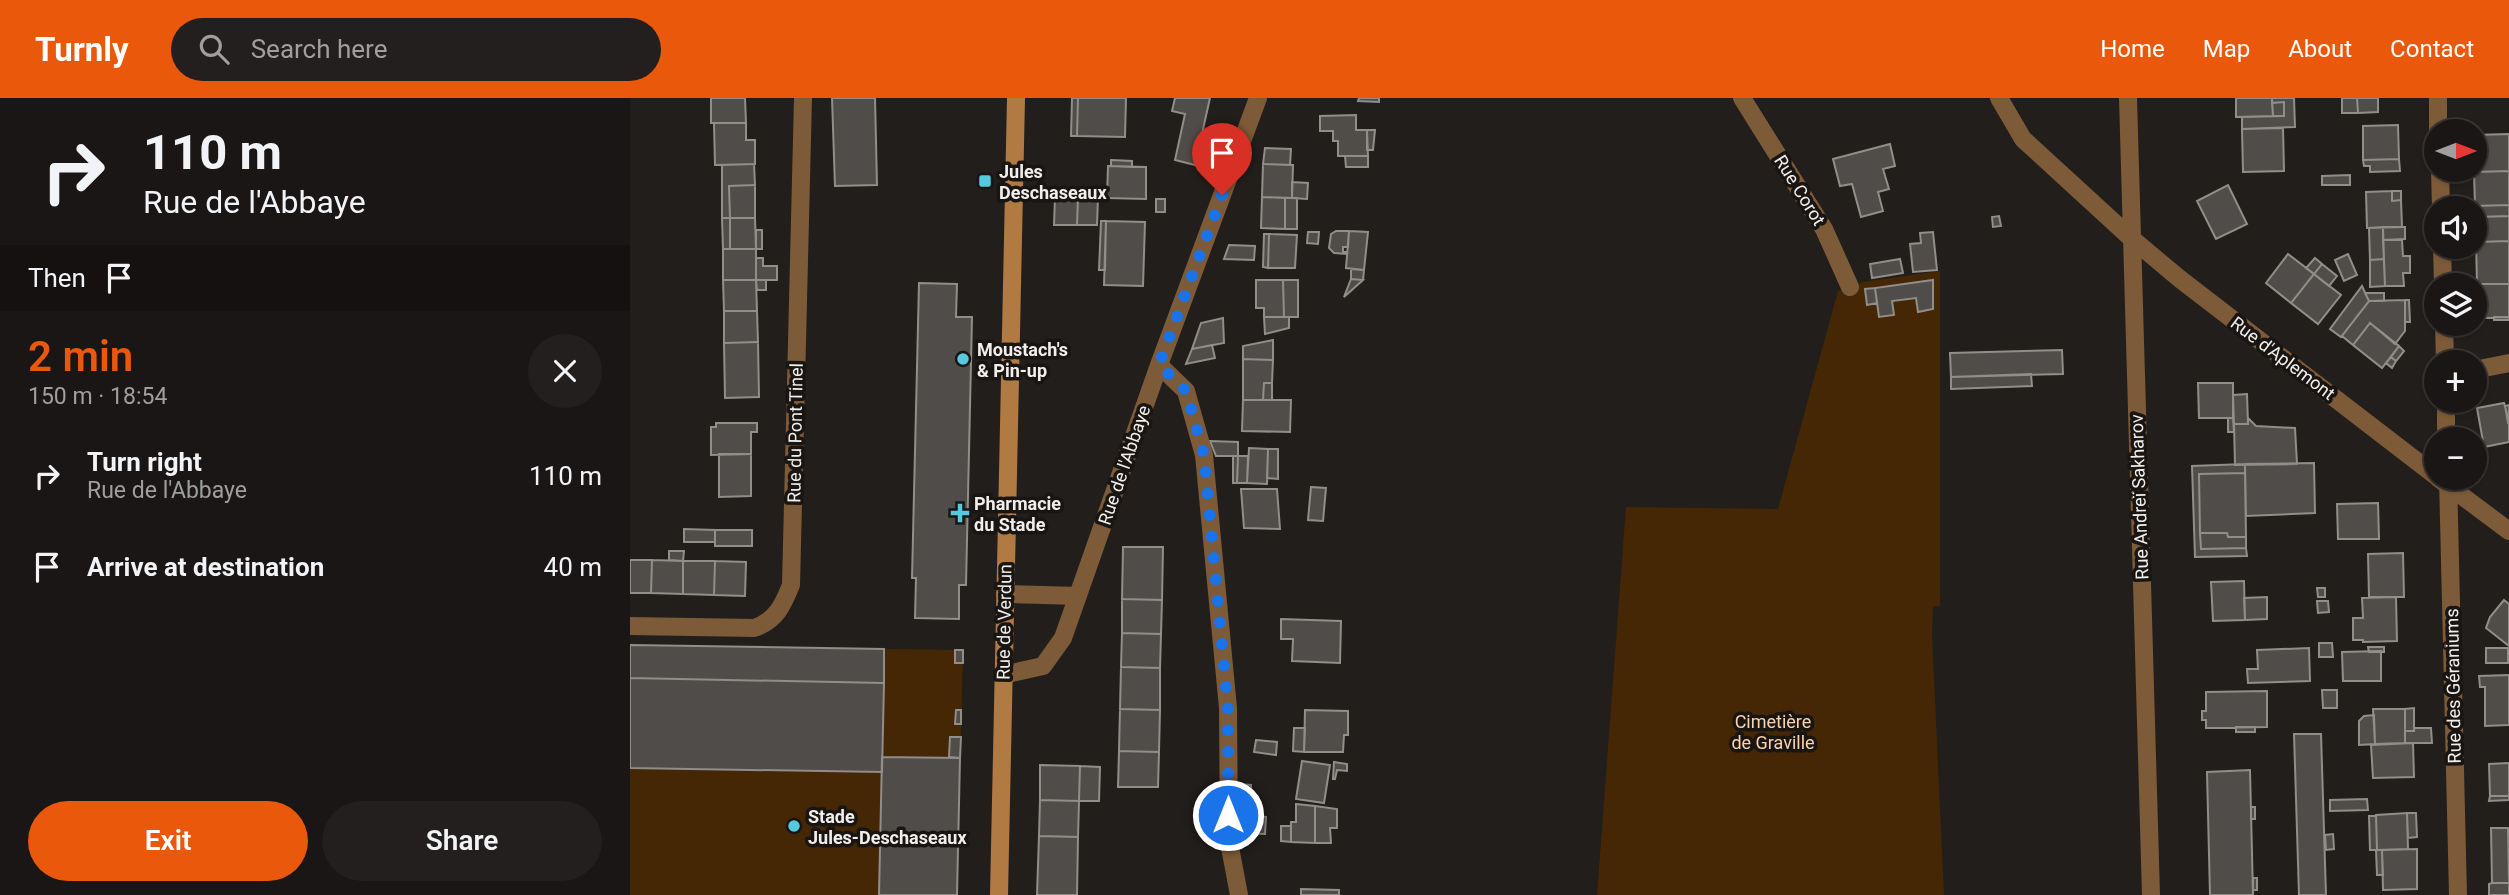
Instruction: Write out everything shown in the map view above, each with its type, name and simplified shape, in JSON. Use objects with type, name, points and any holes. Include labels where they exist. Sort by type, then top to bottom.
[{"type":"main road","name":"Rue de Verdun","points":[[999,895],[1016,98]]},
{"type":"street","name":"Rue du Pont Tinel","points":[[630,626],[754,628],[768,624],[782,606],[791,585],[803,98]]},
{"type":"street","name":"Rue de l'Abbaye","points":[[1003,675],[1043,666],[1063,638],[1159,365],[1258,98]]},
{"type":"street","name":"Rue Corot","points":[[1742,98],[1824,229],[1850,287]]},
{"type":"street","name":"Rue d'Aplemont","points":[[1999,98],[2023,139],[2131,238],[2180,279],[2424,465]]},
{"type":"street","name":"Rue Andreï Sakharov","points":[[2128,98],[2151,895]]},
{"type":"street","points":[[2438,98],[2438,119]]},
{"type":"street","points":[[2487,367],[2509,363]]},
{"type":"street","points":[[1159,365],[1186,391],[1204,455],[1228,708],[1229,842],[1239,895]]},
{"type":"street","name":"Rue des Géraniums","points":[[2442,490],[2458,895]]},
{"type":"street","name":"Rue d'Aplemont","points":[[2456,490],[2509,531]]},
{"type":"street","points":[[1006,594],[1078,596]]},
{"type":"green space","name":"Cimetière de Graville","points":[[1940,271],[1940,606],[1933,606],[1932,634],[1944,895],[1597,895],[1626,507],[1778,509],[1838,291],[1863,282]]},
{"type":"green space","name":"Stade Jules-Deschaseaux","points":[[630,645],[963,650],[957,895],[630,895]]},
{"type":"building","points":[[711,98],[745,98],[746,123],[711,123]]},
{"type":"building","points":[[832,98],[875,98],[877,185],[835,186]]},
{"type":"building","points":[[1072,98],[1078,98],[1077,136],[1071,136]]},
{"type":"building","points":[[1078,98],[1126,98],[1125,137],[1077,136]]},
{"type":"building","points":[[1175,98],[1210,98],[1195,165],[1175,160],[1185,114],[1172,111]]},
{"type":"building","points":[[1359,98],[1379,98],[1379,102],[1358,101]]},
{"type":"building","points":[[2236,98],[2272,98],[2273,116],[2236,117]]},
{"type":"building","points":[[2272,98],[2294,98],[2295,127],[2242,129],[2242,117],[2284,116],[2284,102],[2272,103]]},
{"type":"building","points":[[2342,98],[2357,98],[2358,113],[2342,113]]},
{"type":"building","points":[[2357,98],[2378,98],[2378,112],[2358,113]]},
{"type":"building","points":[[2284,102],[2284,116],[2273,116],[2272,103]]},
{"type":"building","points":[[1356,115],[1356,130],[1367,130],[1368,156],[1338,156],[1338,141],[1333,141],[1333,131],[1320,131],[1320,116]]},
{"type":"building","points":[[714,123],[746,123],[746,140],[755,140],[755,164],[715,165]]},
{"type":"building","points":[[2398,125],[2399,159],[2363,160],[2363,126]]},
{"type":"building","points":[[2283,128],[2284,171],[2243,172],[2242,129]]},
{"type":"building","points":[[1367,130],[1375,130],[1373,150],[1367,150]]},
{"type":"building","points":[[2509,134],[2509,171],[2487,172],[2487,135]]},
{"type":"building","points":[[1890,144],[1895,166],[1883,169],[1889,189],[1878,192],[1883,211],[1861,217],[1852,184],[1840,186],[1833,159]]},
{"type":"building","points":[[1265,148],[1291,149],[1290,165],[1263,164]]},
{"type":"building","points":[[1345,156],[1368,156],[1368,167],[1346,167]]},
{"type":"building","points":[[2399,159],[2400,171],[2370,172],[2370,166],[2364,166],[2363,160]]},
{"type":"building","points":[[1111,160],[1132,161],[1132,167],[1111,166]]},
{"type":"building","points":[[754,164],[755,185],[729,186],[730,218],[722,218],[722,165]]},
{"type":"building","points":[[1263,164],[1293,165],[1292,198],[1262,197]]},
{"type":"building","points":[[1108,166],[1146,167],[1146,199],[1107,198]]},
{"type":"building","points":[[2509,171],[2509,205],[2487,206],[2487,196],[2475,196],[2474,182],[2487,182],[2487,172]]},
{"type":"building","points":[[2350,175],[2350,185],[2322,185],[2322,176]]},
{"type":"building","points":[[1292,182],[1308,183],[1307,199],[1292,198]]},
{"type":"building","points":[[755,185],[755,218],[730,218],[729,186]]},
{"type":"building","points":[[2228,185],[2247,224],[2216,239],[2197,201]]},
{"type":"building","points":[[2392,191],[2392,201],[2401,200],[2402,227],[2367,228],[2366,192]]},
{"type":"building","points":[[2392,191],[2401,191],[2401,200],[2392,201]]},
{"type":"building","points":[[1055,196],[1078,197],[1077,225],[1054,225]]},
{"type":"building","points":[[1078,197],[1098,197],[1097,225],[1077,225]]},
{"type":"building","points":[[1262,197],[1285,198],[1285,229],[1261,228]]},
{"type":"building","points":[[1285,198],[1297,198],[1297,229],[1285,229]]},
{"type":"building","points":[[1156,199],[1165,199],[1165,212],[1156,212]]},
{"type":"building","points":[[2509,205],[2509,216],[2487,217],[2487,206]]},
{"type":"building","points":[[1999,216],[2001,226],[1993,227],[1992,217]]},
{"type":"building","points":[[2509,216],[2509,241],[2487,242],[2487,217]]},
{"type":"building","points":[[722,218],[730,218],[730,249],[723,249]]},
{"type":"building","points":[[730,218],[755,218],[756,249],[730,249]]},
{"type":"building","points":[[1101,221],[1106,221],[1105,270],[1099,270]]},
{"type":"building","points":[[1106,221],[1145,222],[1143,286],[1104,285]]},
{"type":"building","points":[[2383,227],[2384,259],[2370,260],[2369,228]]},
{"type":"building","points":[[2383,227],[2405,227],[2405,239],[2383,240]]},
{"type":"building","points":[[756,230],[762,230],[762,249],[756,249]]},
{"type":"building","points":[[1336,231],[1349,231],[1348,247],[1343,247],[1343,252],[1347,254],[1334,253],[1329,248],[1331,234]]},
{"type":"building","points":[[1349,231],[1368,232],[1364,270],[1346,268]]},
{"type":"building","points":[[1308,232],[1319,232],[1318,244],[1307,243]]},
{"type":"building","points":[[1933,232],[1937,270],[1913,272],[1910,244],[1921,243],[1920,233]]},
{"type":"building","points":[[1264,234],[1269,234],[1268,268],[1263,267]]},
{"type":"building","points":[[1269,234],[1297,235],[1295,268],[1268,268]]},
{"type":"building","points":[[2383,240],[2402,240],[2403,256],[2410,256],[2410,273],[2403,273],[2404,286],[2385,286]]},
{"type":"building","points":[[2509,241],[2509,284],[2487,284],[2487,273],[2477,273],[2476,259],[2487,259],[2487,242]]},
{"type":"building","points":[[1229,245],[1255,246],[1254,260],[1224,259]]},
{"type":"building","points":[[723,249],[756,249],[756,280],[723,280]]},
{"type":"building","points":[[2288,254],[2314,274],[2291,303],[2266,283]]},
{"type":"building","points":[[2348,254],[2357,275],[2344,281],[2335,260]]},
{"type":"building","points":[[756,258],[763,258],[763,266],[777,266],[777,280],[756,280]]},
{"type":"building","points":[[2315,258],[2322,264],[2314,274],[2306,268]]},
{"type":"building","points":[[1900,259],[1903,273],[1872,278],[1870,264]]},
{"type":"building","points":[[2384,259],[2385,286],[2370,287],[2370,260]]},
{"type":"building","points":[[2322,264],[2337,276],[2329,286],[2314,274]]},
{"type":"building","points":[[1351,269],[1364,270],[1363,280],[1351,279]]},
{"type":"building","points":[[2314,274],[2341,295],[2318,324],[2291,303]]},
{"type":"building","points":[[1351,279],[1363,280],[1344,297]]},
{"type":"building","points":[[723,280],[756,280],[757,311],[724,311]]},
{"type":"building","points":[[756,280],[766,280],[766,290],[757,290]]},
{"type":"building","points":[[1256,280],[1283,280],[1284,317],[1264,317],[1264,308],[1256,308]]},
{"type":"building","points":[[1283,280],[1298,280],[1298,317],[1284,317]]},
{"type":"building","points":[[1933,280],[1933,309],[1918,312],[1916,298],[1892,301],[1894,315],[1879,317],[1875,288]]},
{"type":"building","points":[[919,283],[957,284],[956,317],[972,317],[966,585],[959,585],[959,619],[915,618],[916,578],[912,578]]},
{"type":"building","points":[[2487,284],[2509,284],[2509,317],[2487,318]]},
{"type":"building","points":[[2362,286],[2369,301],[2341,337],[2330,329]]},
{"type":"building","points":[[1875,288],[1877,303],[1867,305],[1865,289]]},
{"type":"building","points":[[2365,293],[2384,293],[2384,301],[2369,301]]},
{"type":"building","points":[[2405,300],[2405,331],[2395,344],[2370,323],[2353,345],[2342,336],[2369,301]]},
{"type":"building","points":[[2405,300],[2409,300],[2410,322],[2405,322]]},
{"type":"building","points":[[724,311],[757,311],[758,342],[724,343]]},
{"type":"building","points":[[1264,317],[1289,317],[1289,328],[1265,334]]},
{"type":"building","points":[[2494,317],[2509,317],[2509,320],[2494,320]]},
{"type":"building","points":[[1223,318],[1224,343],[1192,349],[1201,323]]},
{"type":"building","points":[[2370,323],[2399,346],[2382,368],[2353,345]]},
{"type":"building","points":[[1273,340],[1273,360],[1243,359],[1243,346]]},
{"type":"building","points":[[758,342],[759,397],[725,398],[724,343]]},
{"type":"building","points":[[1212,345],[1215,358],[1186,364],[1192,349]]},
{"type":"building","points":[[2399,346],[2404,351],[2396,361],[2391,357]]},
{"type":"building","points":[[2062,350],[2063,374],[1951,377],[1950,353]]},
{"type":"building","points":[[2391,357],[2396,361],[2392,368],[2386,363]]},
{"type":"building","points":[[1243,359],[1273,360],[1272,383],[1264,383],[1263,400],[1243,400]]},
{"type":"building","points":[[2031,374],[2032,386],[1951,389],[1951,377]]},
{"type":"building","points":[[1264,383],[1272,383],[1272,400],[1263,400]]},
{"type":"building","points":[[2198,383],[2233,383],[2233,418],[2199,418]]},
{"type":"building","points":[[2247,394],[2248,424],[2234,424],[2233,395]]},
{"type":"building","points":[[1243,400],[1291,400],[1290,432],[1242,431]]},
{"type":"building","points":[[2504,403],[2509,421],[2509,442],[2487,446],[2487,427],[2480,427],[2478,413],[2487,413],[2487,406]]},
{"type":"building","points":[[2509,405],[2509,421],[2508,422],[2505,406]]},
{"type":"building","points":[[2228,418],[2233,418],[2234,432],[2228,432]]},
{"type":"building","points":[[2248,418],[2256,426],[2295,428],[2297,464],[2235,465],[2234,424],[2248,424]]},
{"type":"building","points":[[716,423],[757,423],[757,432],[751,432],[751,454],[711,455],[711,427],[716,427]]},
{"type":"building","points":[[1210,441],[1238,442],[1238,456],[1216,456]]},
{"type":"building","points":[[1249,448],[1268,449],[1267,484],[1247,483]]},
{"type":"building","points":[[1268,449],[1278,449],[1278,479],[1267,478]]},
{"type":"building","points":[[719,454],[751,454],[751,496],[719,497]]},
{"type":"building","points":[[1233,456],[1238,456],[1237,483],[1233,483]]},
{"type":"building","points":[[1238,456],[1248,456],[1247,483],[1237,483]]},
{"type":"building","points":[[2314,463],[2315,513],[2246,516],[2245,464]]},
{"type":"building","points":[[2245,464],[2245,473],[2199,474],[2200,533],[2201,549],[2246,548],[2247,556],[2195,557],[2192,466]]},
{"type":"building","points":[[2245,473],[2246,537],[2228,537],[2227,533],[2200,533],[2199,474]]},
{"type":"building","points":[[1311,487],[1326,488],[1323,521],[1308,520]]},
{"type":"building","points":[[1241,489],[1277,489],[1280,529],[1244,528]]},
{"type":"building","points":[[2378,503],[2379,539],[2338,539],[2337,504]]},
{"type":"building","points":[[684,529],[715,530],[715,542],[684,542]]},
{"type":"building","points":[[715,530],[752,530],[752,546],[715,546]]},
{"type":"building","points":[[2200,533],[2227,533],[2228,537],[2246,537],[2246,548],[2201,549]]},
{"type":"building","points":[[1123,547],[1163,547],[1162,600],[1122,599]]},
{"type":"building","points":[[669,551],[684,551],[683,561],[669,560]]},
{"type":"building","points":[[2403,553],[2404,597],[2369,597],[2368,554]]},
{"type":"building","points":[[630,560],[652,560],[651,593],[630,593]]},
{"type":"building","points":[[652,560],[683,561],[683,594],[651,593]]},
{"type":"building","points":[[683,561],[715,561],[714,595],[683,594]]},
{"type":"building","points":[[715,561],[746,562],[745,596],[714,595]]},
{"type":"building","points":[[2244,581],[2245,620],[2213,621],[2211,582]]},
{"type":"building","points":[[2317,588],[2325,588],[2325,597],[2318,597]]},
{"type":"building","points":[[2267,597],[2267,619],[2245,620],[2244,598]]},
{"type":"building","points":[[2396,597],[2397,641],[2353,640],[2353,618],[2363,618],[2362,598]]},
{"type":"building","points":[[1122,599],[1162,600],[1161,634],[1122,633]]},
{"type":"building","points":[[2504,600],[2509,604],[2509,646],[2486,628],[2490,617]]},
{"type":"building","points":[[2317,601],[2328,601],[2329,612],[2318,613]]},
{"type":"building","points":[[1281,619],[1341,621],[1340,663],[1292,661],[1293,639],[1281,639]]},
{"type":"building","points":[[1122,633],[1161,634],[1160,668],[1121,667]]},
{"type":"building","points":[[2319,643],[2332,643],[2333,657],[2319,657]]},
{"type":"building","points":[[630,645],[884,649],[884,683],[630,678]]},
{"type":"building","points":[[2368,647],[2384,647],[2384,652],[2369,652]]},
{"type":"building","points":[[2309,648],[2310,681],[2248,683],[2247,669],[2258,669],[2257,650]]},
{"type":"building","points":[[2486,648],[2508,648],[2508,663],[2486,663]]},
{"type":"building","points":[[955,650],[963,650],[963,663],[955,663]]},
{"type":"building","points":[[2381,651],[2381,681],[2343,681],[2342,652]]},
{"type":"building","points":[[1121,667],[1160,668],[1160,710],[1120,709]]},
{"type":"building","points":[[2509,675],[2509,725],[2485,726],[2485,687],[2480,687],[2479,676]]},
{"type":"building","points":[[630,678],[884,683],[882,772],[630,768]]},
{"type":"building","points":[[2322,690],[2337,690],[2337,708],[2323,708]]},
{"type":"building","points":[[2267,691],[2267,727],[2206,728],[2202,711],[2206,711],[2206,692]]},
{"type":"building","points":[[2414,708],[2414,731],[2405,731],[2405,709]]},
{"type":"building","points":[[1120,709],[1160,710],[1159,752],[1119,751]]},
{"type":"building","points":[[2373,709],[2405,709],[2405,743],[2375,744]]},
{"type":"building","points":[[956,710],[961,710],[961,724],[955,724]]},
{"type":"building","points":[[1305,710],[1348,711],[1348,735],[1344,735],[1343,752],[1304,752]]},
{"type":"building","points":[[2374,715],[2375,744],[2359,745],[2359,721],[2364,716]]},
{"type":"building","points":[[2236,727],[2255,727],[2255,732],[2236,732]]},
{"type":"building","points":[[1294,728],[1305,728],[1304,752],[1293,751]]},
{"type":"building","points":[[2414,728],[2431,728],[2432,743],[2405,743],[2405,731],[2414,731]]},
{"type":"building","points":[[2294,734],[2321,734],[2326,895],[2299,895]]},
{"type":"building","points":[[950,737],[961,737],[960,758],[949,757]]},
{"type":"building","points":[[1256,740],[1277,742],[1276,755],[1254,752]]},
{"type":"building","points":[[2413,743],[2414,777],[2373,778],[2371,745]]},
{"type":"building","points":[[1119,751],[1159,752],[1158,787],[1118,787]]},
{"type":"building","points":[[882,757],[960,758],[957,895],[879,895]]},
{"type":"building","points":[[1302,761],[1330,765],[1324,803],[1296,799]]},
{"type":"building","points":[[1334,762],[1347,764],[1347,771],[1337,770],[1333,779]]},
{"type":"building","points":[[2509,763],[2509,796],[2490,796],[2489,764]]},
{"type":"building","points":[[1040,765],[1080,766],[1079,801],[1040,800]]},
{"type":"building","points":[[1080,766],[1100,767],[1099,801],[1079,801]]},
{"type":"building","points":[[2250,770],[2253,895],[2210,895],[2207,772]]},
{"type":"building","points":[[1239,784],[1251,785],[1251,800],[1238,799]]},
{"type":"building","points":[[2490,796],[2509,796],[2509,800],[2489,801]]},
{"type":"building","points":[[1238,799],[1251,800],[1250,813],[1238,812]]},
{"type":"building","points":[[2367,799],[2368,810],[2330,811],[2330,800]]},
{"type":"building","points":[[1040,800],[1079,801],[1078,837],[1039,836]]},
{"type":"building","points":[[1296,804],[1315,806],[1315,843],[1291,842],[1291,822],[1296,822]]},
{"type":"building","points":[[1315,806],[1337,809],[1337,828],[1330,828],[1331,843],[1315,843]]},
{"type":"building","points":[[2251,807],[2255,807],[2255,819],[2251,819]]},
{"type":"building","points":[[2407,813],[2416,813],[2417,837],[2408,838]]},
{"type":"building","points":[[2407,813],[2408,849],[2377,850],[2376,815]]},
{"type":"building","points":[[1238,816],[1266,817],[1265,834],[1237,833]]},
{"type":"building","points":[[2369,816],[2376,816],[2377,850],[2370,850]]},
{"type":"building","points":[[1281,826],[1291,826],[1291,842],[1281,841]]},
{"type":"building","points":[[2491,828],[2508,828],[2509,883],[2492,883]]},
{"type":"building","points":[[2333,834],[2334,849],[2326,850],[2325,835]]},
{"type":"building","points":[[1039,836],[1078,837],[1077,895],[1037,895]]},
{"type":"building","points":[[2417,849],[2417,889],[2383,890],[2382,850]]},
{"type":"building","points":[[2376,850],[2382,850],[2383,875],[2377,875]]},
{"type":"building","points":[[2253,878],[2257,878],[2257,890],[2253,890]]},
{"type":"building","points":[[2509,883],[2509,895],[2489,895],[2489,884]]},
{"type":"building","points":[[1301,889],[1339,890],[1339,895],[1301,895]]},
{"type":"place","name":"Jules Deschaseaux","points":[[985,181]]},
{"type":"place","name":"Moustach's & Pin-up","points":[[963,359]]},
{"type":"place","name":"Pharmacie du Stade","points":[[960,513]]},
{"type":"place","name":"Stade Jules-Deschaseaux","points":[[794,826]]},
{"type":"route","points":[[1222,195],[1159,365],[1186,391],[1204,455],[1228,708],[1228,815]]}]
